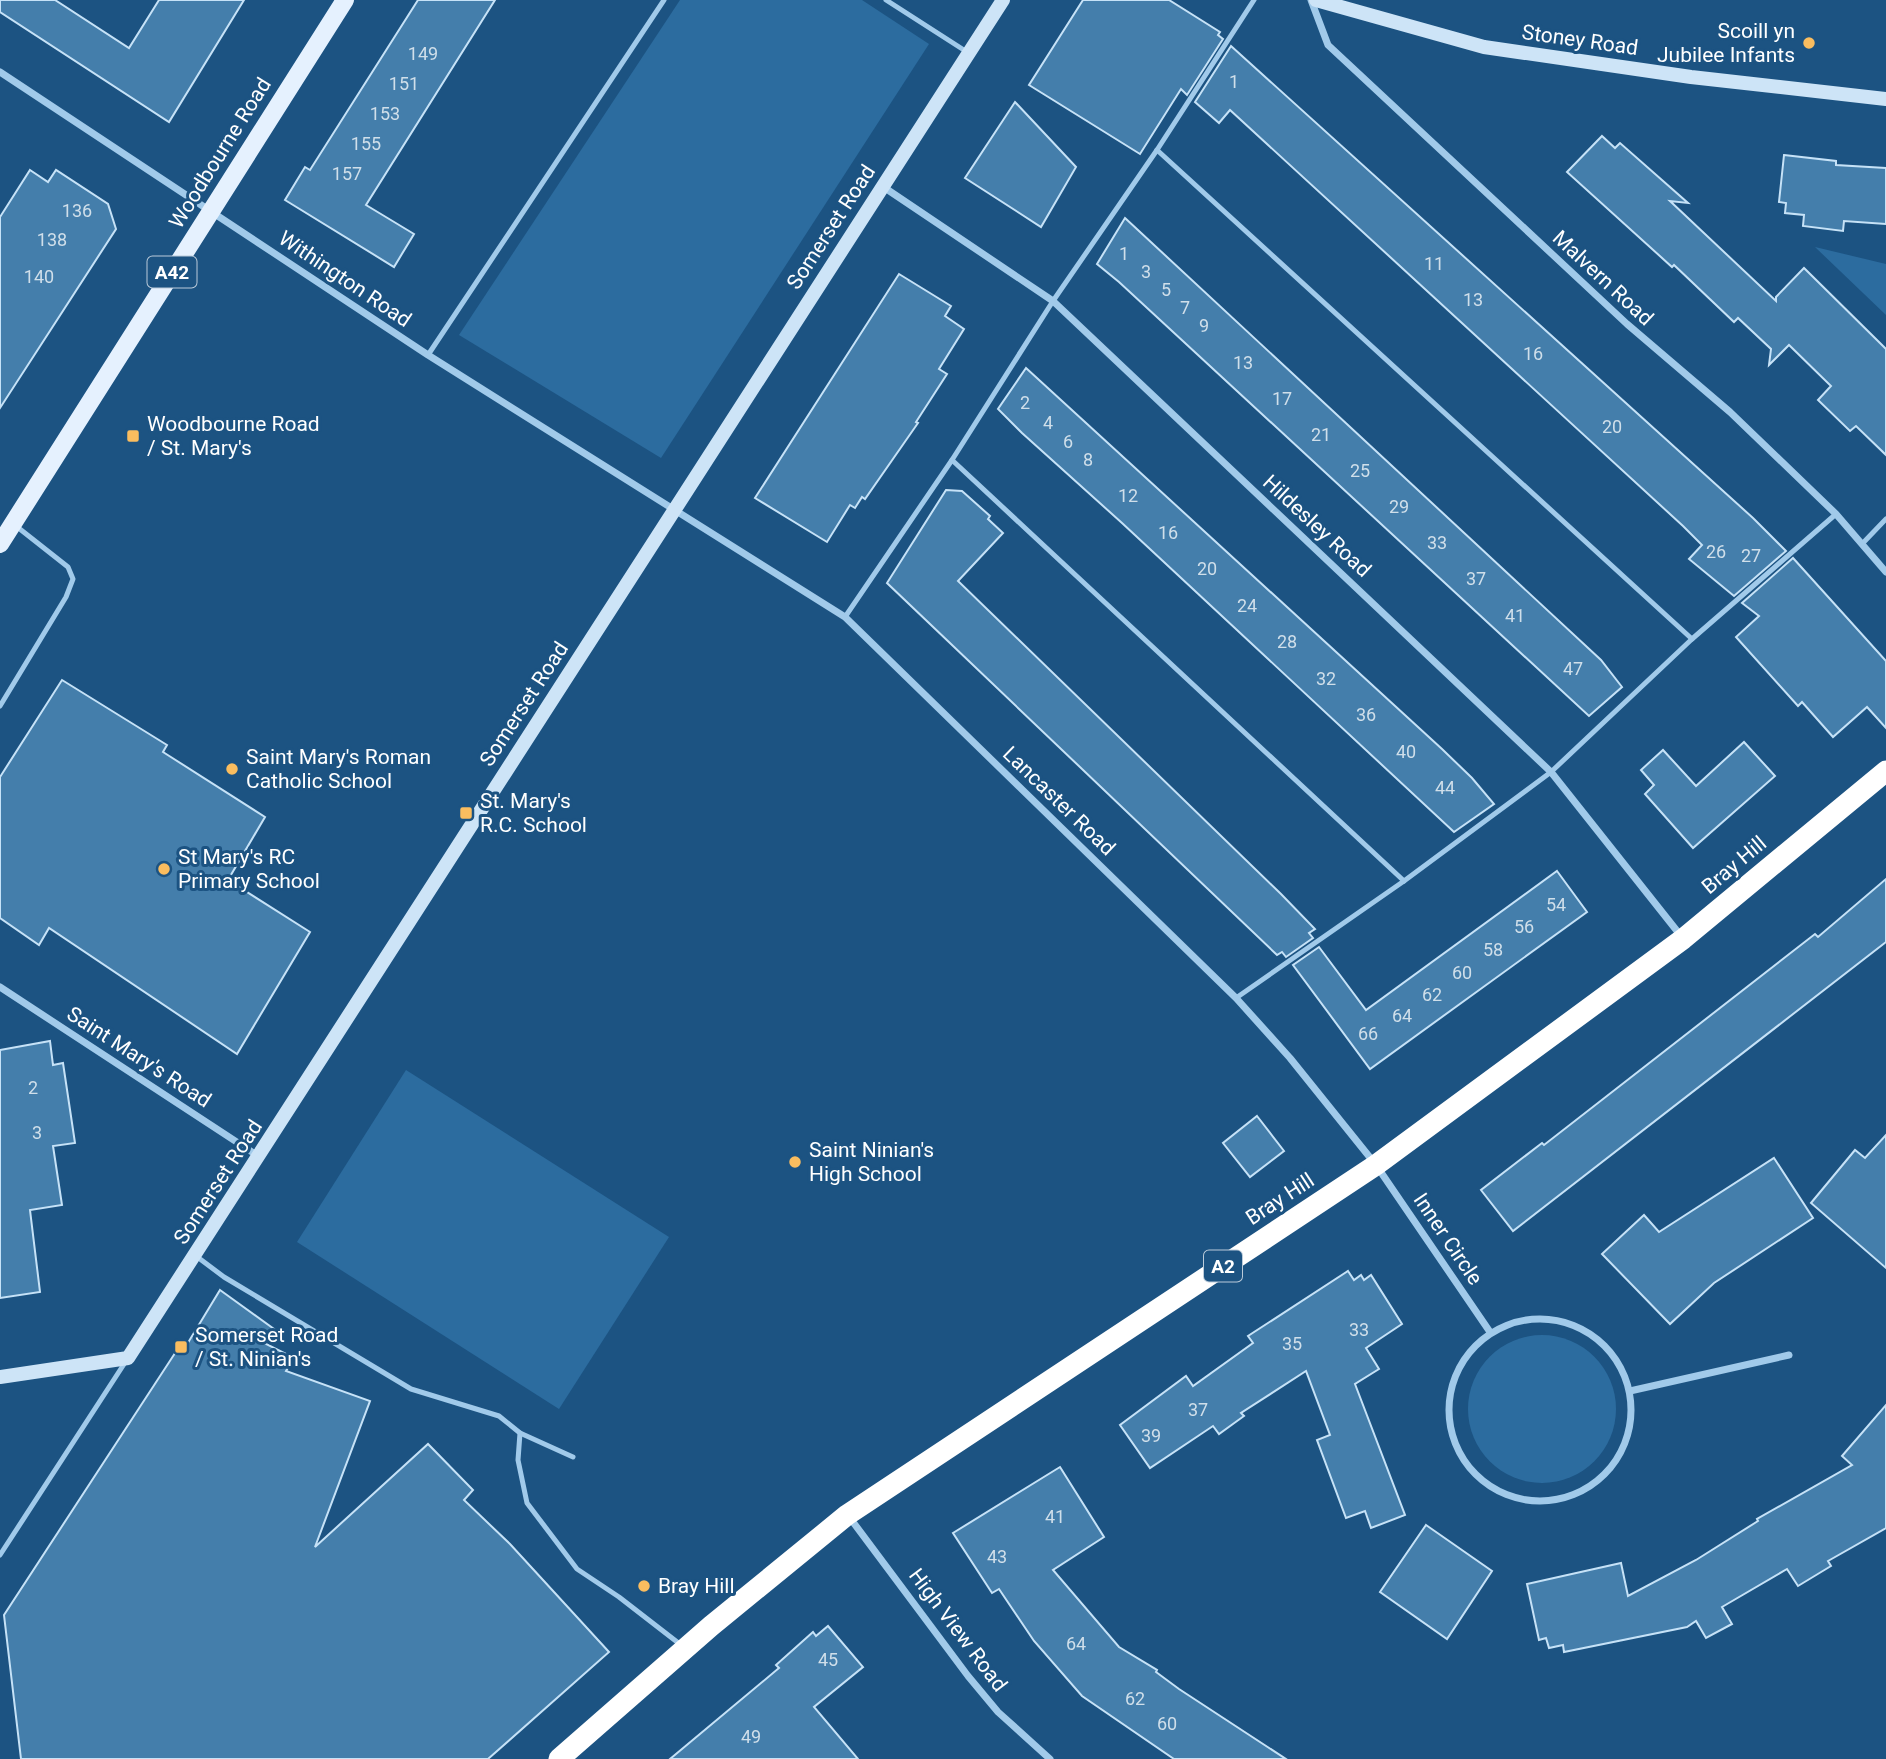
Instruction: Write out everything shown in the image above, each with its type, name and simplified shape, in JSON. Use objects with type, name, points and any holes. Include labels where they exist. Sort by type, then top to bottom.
[{"type":"highway","name":"Bray Hill","points":[[559,1759],[685,1648],[847,1515],[1376,1166],[1683,939],[1886,771]]},
{"type":"main road","name":"Woodbourne Road","points":[[0,544],[345,0]]},
{"type":"main road","name":"Somerset Road","points":[[128,1358],[1003,0]]},
{"type":"main road","name":"Stoney Road","points":[[1313,0],[1483,47],[1704,78],[1886,99]]},
{"type":"main road","points":[[0,1377],[128,1358]]},
{"type":"street","name":"Malvern Road","points":[[1313,0],[1328,45],[1627,324],[1730,412],[1836,514],[1886,572]]},
{"type":"street","name":"Withington Road","points":[[0,72],[428,355],[674,509]]},
{"type":"street","name":"Hildesley Road","points":[[882,186],[1053,301],[1551,772],[1683,939]]},
{"type":"street","name":"Lancaster Road","points":[[674,509],[845,617],[1236,998],[1290,1058],[1376,1166]]},
{"type":"street","name":"Saint Mary's Road","points":[[0,987],[259,1156]]},
{"type":"street","name":"Inner Circle","points":[[1376,1166],[1490,1332]]},
{"type":"street","points":[[1547,1318],[1576,1325],[1601,1341],[1619,1363],[1630,1391],[1632,1417],[1626,1444],[1612,1466],[1594,1484],[1570,1497],[1543,1502],[1517,1499],[1493,1488],[1472,1472],[1457,1450],[1449,1424],[1449,1398],[1456,1372],[1470,1350],[1490,1332],[1517,1321],[1547,1318]]},
{"type":"street","points":[[1630,1391],[1789,1355]]},
{"type":"street","name":"High View Road","points":[[847,1515],[998,1712],[1050,1759]]},
{"type":"lane","points":[[428,355],[664,0]]},
{"type":"lane","points":[[886,0],[970,54]]},
{"type":"lane","points":[[845,617],[952,460],[1053,301],[1157,150],[1254,0]]},
{"type":"lane","points":[[1157,150],[1692,639]]},
{"type":"lane","points":[[952,460],[1404,881]]},
{"type":"lane","points":[[1236,998],[1404,881],[1551,772],[1692,639],[1836,514]]},
{"type":"lane","points":[[1862,544],[1886,519]]},
{"type":"lane","points":[[0,706],[66,597],[73,579],[68,567],[13,525]]},
{"type":"lane","points":[[196,1256],[224,1277],[411,1389],[499,1416],[520,1433],[573,1457]]},
{"type":"lane","points":[[0,1555],[128,1358]]},
{"type":"lane","points":[[520,1433],[518,1460],[527,1503],[577,1569],[619,1597],[685,1648]]},
{"type":"shaded area","points":[[680,0],[862,0],[929,44],[661,458],[459,335]]},
{"type":"shaded area","points":[[1815,247],[1886,264],[1886,315]]},
{"type":"shaded area","points":[[406,1070],[669,1237],[559,1409],[297,1242]]},
{"type":"shaded area","points":[[1542,1335],[1570,1340],[1594,1357],[1611,1381],[1616,1409],[1611,1437],[1594,1461],[1570,1478],[1542,1483],[1514,1478],[1490,1461],[1473,1437],[1468,1409],[1473,1381],[1490,1357],[1514,1340]]},
{"type":"building","points":[[0,0],[55,0],[129,48],[159,0],[244,0],[169,122],[0,12]]},
{"type":"building","points":[[418,0],[495,0],[366,205],[414,234],[394,267],[285,200],[305,167],[310,170]]},
{"type":"building","points":[[1083,0],[1169,0],[1220,32],[1218,35],[1223,39],[1187,95],[1181,89],[1140,154],[1029,85]]},
{"type":"building","points":[[1231,46],[1753,518],[1786,551],[1734,596],[1689,559],[1702,545],[1683,526],[1230,110],[1219,123],[1195,102]]},
{"type":"building","points":[[1015,102],[1076,167],[1041,227],[965,178]]},
{"type":"building","points":[[1602,136],[1615,148],[1620,143],[1688,203],[1670,201],[1776,301],[1776,297],[1804,268],[1886,349],[1886,455],[1856,426],[1850,431],[1818,400],[1831,386],[1789,345],[1769,365],[1771,349],[1738,318],[1734,322],[1674,265],[1672,267],[1567,172]]},
{"type":"building","points":[[1784,155],[1836,161],[1836,165],[1886,168],[1886,224],[1844,221],[1843,231],[1803,226],[1804,215],[1785,213],[1786,203],[1779,202]]},
{"type":"building","points":[[30,170],[48,182],[56,170],[108,204],[116,229],[0,408],[0,217]]},
{"type":"building","points":[[1125,218],[1601,660],[1622,687],[1589,716],[1097,264]]},
{"type":"building","points":[[899,274],[951,306],[945,316],[964,329],[939,369],[947,374],[916,422],[918,423],[865,499],[862,497],[855,508],[850,505],[827,542],[755,498]]},
{"type":"building","points":[[1026,368],[1442,749],[1494,804],[1454,832],[1022,433],[998,409]]},
{"type":"building","points":[[946,490],[962,491],[990,516],[988,519],[1003,533],[958,581],[1281,894],[1315,929],[1309,933],[1313,938],[1286,957],[1282,952],[1277,955],[887,583]]},
{"type":"building","points":[[1793,558],[1886,661],[1886,728],[1867,707],[1833,737],[1802,702],[1798,706],[1736,637],[1759,616],[1742,603]]},
{"type":"building","name":"St Mary's RC Primary School","points":[[62,680],[167,745],[163,752],[265,817],[228,880],[310,932],[237,1054],[49,928],[39,945],[0,918],[0,777]]},
{"type":"building","points":[[1744,742],[1775,776],[1693,848],[1645,794],[1654,785],[1641,770],[1663,750],[1696,786]]},
{"type":"building","points":[[1557,871],[1587,912],[1370,1069],[1293,965],[1319,947],[1366,1010]]},
{"type":"building","points":[[1886,879],[1886,942],[1513,1231],[1481,1190],[1542,1143],[1544,1145],[1815,934],[1818,937]]},
{"type":"building","points":[[50,1041],[53,1065],[63,1063],[75,1143],[53,1146],[62,1205],[30,1210],[40,1292],[0,1298],[0,1050]]},
{"type":"building","points":[[1257,1116],[1284,1151],[1250,1177],[1223,1143]]},
{"type":"building","points":[[1886,1135],[1886,1268],[1811,1203],[1855,1150],[1865,1158]]},
{"type":"building","points":[[1774,1158],[1813,1218],[1714,1283],[1670,1324],[1602,1254],[1644,1215],[1659,1232]]},
{"type":"building","points":[[1348,1271],[1354,1280],[1361,1275],[1364,1280],[1371,1275],[1402,1324],[1366,1348],[1379,1369],[1355,1384],[1405,1515],[1371,1528],[1365,1511],[1346,1518],[1317,1440],[1330,1435],[1306,1371],[1241,1413],[1244,1416],[1219,1434],[1213,1426],[1150,1468],[1120,1425],[1186,1376],[1193,1386],[1253,1343],[1248,1336]]},
{"type":"building","points":[[220,1290],[274,1329],[264,1343],[294,1358],[286,1371],[370,1401],[315,1547],[428,1444],[473,1490],[464,1500],[510,1544],[609,1652],[488,1759],[21,1759],[4,1615],[179,1347],[183,1351]]},
{"type":"building","points":[[1886,1405],[1886,1528],[1828,1561],[1831,1566],[1798,1586],[1787,1569],[1722,1607],[1732,1624],[1706,1638],[1696,1621],[1687,1627],[1564,1652],[1563,1645],[1549,1648],[1546,1638],[1539,1640],[1527,1584],[1621,1563],[1628,1596],[1696,1560],[1758,1521],[1757,1519],[1852,1465],[1842,1456]]},
{"type":"building","points":[[1060,1467],[1104,1537],[1053,1570],[1119,1647],[1286,1759],[1174,1759],[1082,1696],[1034,1641],[999,1589],[992,1593],[953,1533]]},
{"type":"building","points":[[1426,1525],[1492,1571],[1447,1639],[1380,1592]]},
{"type":"building","points":[[828,1626],[863,1667],[814,1707],[858,1759],[670,1759],[779,1668],[776,1665],[813,1632],[816,1636]]},
{"type":"place","name":"Scoill yn Jubilee Infants","points":[[1809,43]]},
{"type":"place","name":"Woodbourne Road / St. Mary's","points":[[133,436]]},
{"type":"place","name":"Saint Mary's Roman Catholic School","points":[[232,769]]},
{"type":"place","name":"St. Mary's R.C. School","points":[[466,813]]},
{"type":"place","name":"St Mary's RC Primary School","points":[[164,869]]},
{"type":"place","name":"Saint Ninian's High School","points":[[795,1162]]},
{"type":"place","name":"Somerset Road / St. Ninian's","points":[[181,1347]]},
{"type":"place","name":"Bray Hill","points":[[644,1586]]}]
